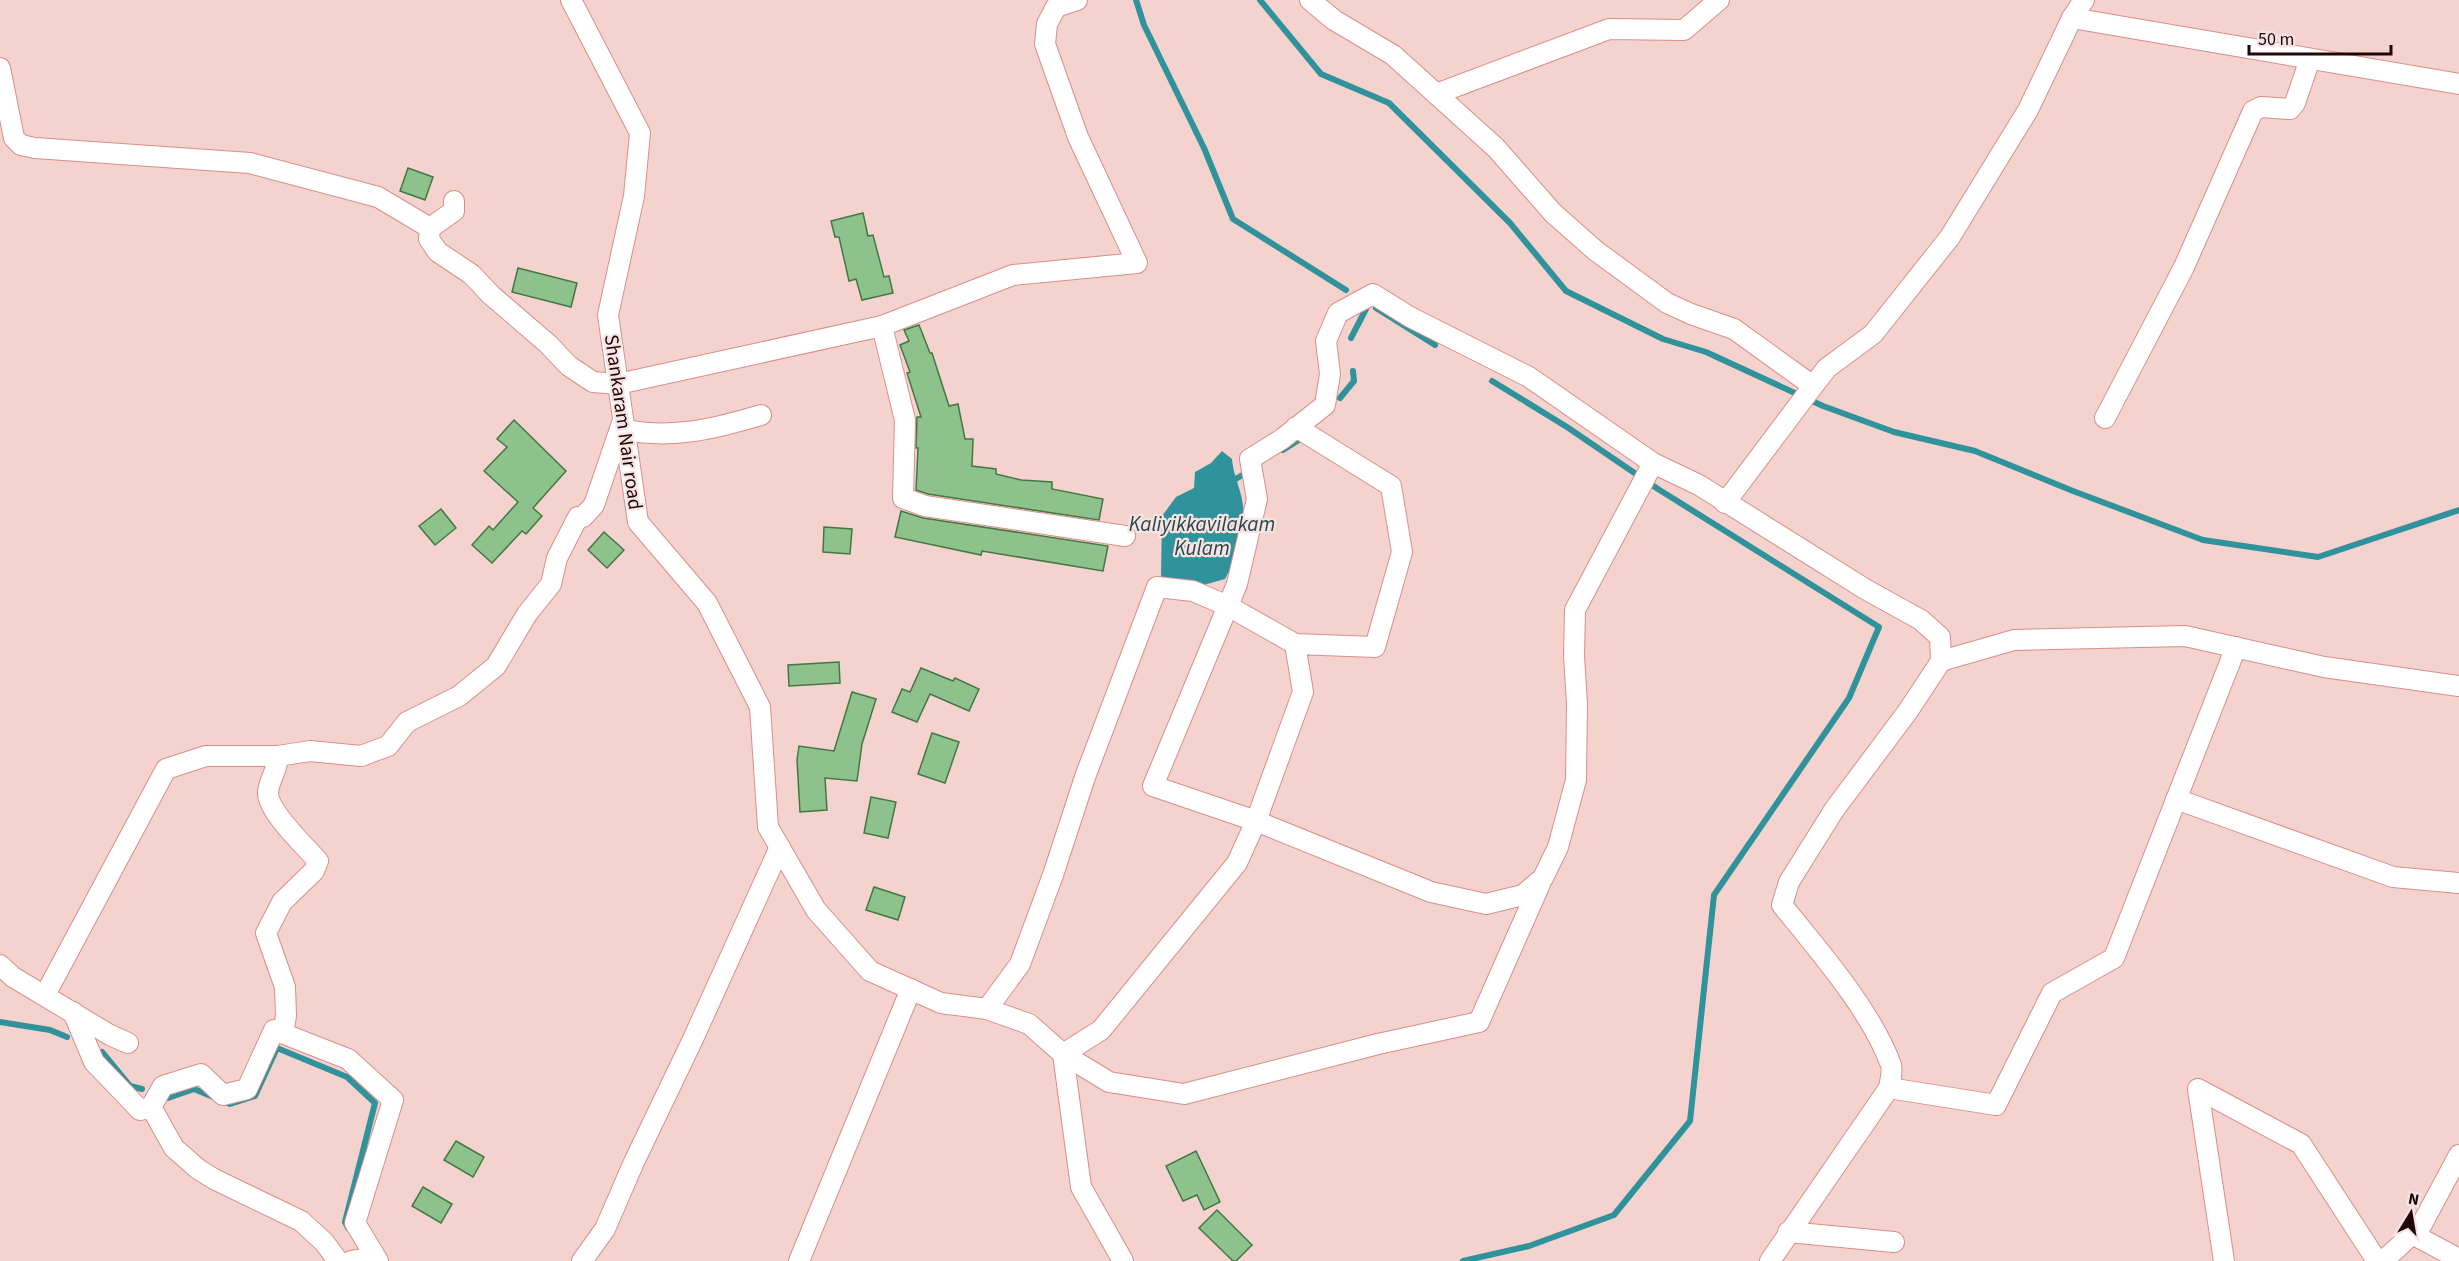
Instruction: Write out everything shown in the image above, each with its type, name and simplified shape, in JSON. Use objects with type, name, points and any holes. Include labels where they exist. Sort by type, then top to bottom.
[{"type":"street","name":"Shankaram Nair road","points":[[571,0],[640,133],[634,196],[608,315],[638,522],[707,603],[760,707],[768,827],[816,910],[870,971],[941,1003],[987,1009],[1029,1024],[1063,1054],[1109,1082],[1184,1094],[1378,1044],[1479,1022],[1543,878]]},
{"type":"street","points":[[454,201],[454,211],[430,228],[429,239],[438,252],[471,274],[569,366],[593,382],[618,384],[882,326],[1013,275],[1137,263],[1078,137],[1046,44],[1047,24],[1056,7],[1077,0]]},
{"type":"street","points":[[1310,0],[1334,20],[1393,55],[1496,148],[1553,213],[1596,250],[1667,303],[1690,314],[1734,329],[1813,386]]},
{"type":"street","points":[[1436,94],[1609,29],[1684,30],[1719,0]]},
{"type":"street","points":[[1725,503],[1827,368],[1873,334],[1950,237],[2028,110],[2072,18],[2084,0]]},
{"type":"street","points":[[2072,18],[2459,84]]},
{"type":"street","points":[[2105,418],[2184,267],[2253,111],[2261,107],[2290,109],[2295,103],[2310,59]]},
{"type":"street","points":[[0,68],[14,138],[21,145],[35,148],[250,163],[378,197],[430,228]]},
{"type":"street","points":[[1647,474],[1575,610],[1576,780],[1558,847],[1543,878],[1523,894],[1486,904],[1431,892],[1256,821],[1153,786],[1237,584],[1257,499],[1250,459],[1325,405],[1330,374],[1326,341],[1338,313],[1373,294],[1410,317],[1529,378],[1647,474],[1699,485],[1865,589],[1921,620],[1940,637],[1941,661],[1908,711],[1834,810],[1789,882],[1782,905],[1866,1017],[1892,1068],[1889,1088],[1770,1261]]},
{"type":"street","points":[[882,326],[905,420],[903,498],[925,506],[1125,536]]},
{"type":"street","points":[[45,995],[166,769],[206,756],[278,756],[309,751],[361,756],[388,746],[407,722],[459,696],[496,666],[527,614],[551,584],[556,558],[573,522],[578,517],[584,517],[594,505],[624,425],[649,434],[687,434],[761,415]]},
{"type":"street","points":[[987,1009],[1020,964],[1053,875],[1085,777],[1157,587],[1193,591],[1228,606],[1295,644],[1376,647],[1402,552],[1391,486],[1296,428]]},
{"type":"street","points":[[1941,661],[2014,640],[2185,636],[2324,667],[2459,686]]},
{"type":"street","points":[[1123,1261],[1081,1187],[1063,1054],[1101,1030],[1237,863],[1256,821],[1304,692],[1295,644]]},
{"type":"street","points":[[1889,1088],[1996,1105],[2052,993],[2114,958],[2236,647]]},
{"type":"street","points":[[278,756],[278,767],[268,790],[269,804],[318,861],[314,871],[282,902],[266,933],[285,987],[286,1016],[283,1033]]},
{"type":"street","points":[[2176,799],[2393,877],[2459,883]]},
{"type":"street","points":[[582,1261],[605,1229],[780,847]]},
{"type":"street","points":[[0,965],[13,977],[110,1035],[128,1043]]},
{"type":"street","points":[[799,1261],[911,989]]},
{"type":"street","points":[[73,1012],[94,1062],[140,1110],[151,1107],[163,1086],[201,1074],[223,1095],[247,1089],[274,1030],[348,1059],[393,1100],[355,1223],[376,1259],[353,1261]]},
{"type":"street","points":[[2224,1261],[2198,1089],[2301,1144],[2377,1261]]},
{"type":"street","points":[[151,1107],[174,1148],[182,1155],[214,1179],[301,1221],[324,1242],[338,1261]]},
{"type":"street","points":[[2383,1261],[2421,1226],[2459,1155]]},
{"type":"street","points":[[1788,1232],[1894,1242]]},
{"type":"street","points":[[2412,1234],[2459,1259]]},
{"type":"water","name":"Kaliyikkavilakam Kulam","points":[[1222,451],[1232,459],[1243,508],[1244,530],[1236,558],[1225,579],[1200,586],[1161,577],[1162,516],[1176,497],[1194,488],[1195,472],[1211,463]]},
{"type":"building","points":[[408,168],[433,177],[425,200],[400,191]]},
{"type":"building","points":[[863,213],[868,236],[873,235],[884,277],[889,276],[893,293],[862,300],[856,279],[849,281],[839,237],[835,237],[831,221]]},
{"type":"building","points":[[518,268],[577,283],[571,307],[512,292]]},
{"type":"building","points":[[919,325],[930,353],[932,353],[949,406],[958,404],[965,439],[973,439],[972,466],[996,469],[996,474],[1021,480],[1052,482],[1052,489],[1103,499],[1099,520],[928,494],[916,490],[917,417],[921,417],[907,373],[910,372],[900,345],[909,341],[904,330]]},
{"type":"building","points":[[514,420],[566,471],[533,508],[542,516],[526,534],[522,531],[492,563],[472,545],[489,526],[493,530],[518,502],[484,471],[507,447],[497,439]]},
{"type":"building","points":[[441,509],[456,528],[435,545],[419,526]]},
{"type":"building","points":[[901,511],[923,518],[1108,546],[1103,571],[982,551],[981,555],[895,537]]},
{"type":"building","points":[[824,527],[852,529],[850,554],[823,552]]},
{"type":"building","points":[[604,532],[624,550],[607,568],[588,550]]},
{"type":"building","points":[[839,662],[840,683],[789,686],[788,665]]},
{"type":"building","points":[[921,668],[953,681],[955,678],[979,689],[969,711],[930,694],[917,722],[892,712],[902,689],[910,692]]},
{"type":"building","points":[[852,692],[876,699],[862,744],[857,781],[825,778],[827,810],[800,812],[797,760],[799,746],[834,751]]},
{"type":"building","points":[[932,733],[959,742],[945,783],[918,774]]},
{"type":"building","points":[[871,797],[896,802],[888,838],[864,833]]},
{"type":"building","points":[[874,887],[905,897],[898,920],[866,910]]},
{"type":"building","points":[[456,1141],[484,1157],[473,1177],[444,1160]]},
{"type":"building","points":[[1196,1151],[1220,1202],[1204,1210],[1197,1195],[1183,1201],[1166,1166]]},
{"type":"building","points":[[423,1187],[452,1204],[441,1223],[412,1206]]},
{"type":"building","points":[[1217,1210],[1252,1245],[1236,1261],[1233,1261],[1199,1228]]},
{"type":"waterway","points":[[1136,0],[1144,25],[1204,148],[1233,219],[1346,290]]},
{"type":"waterway","points":[[1260,0],[1321,74],[1389,103],[1510,223],[1566,291],[1663,339],[1706,352],[1823,406],[1894,432],[1975,451],[2203,540],[2318,557],[2459,510]]},
{"type":"waterway","points":[[1376,308],[1435,345]]},
{"type":"waterway","points":[[1351,338],[1366,309]]},
{"type":"waterway","points":[[1340,398],[1354,381],[1353,371]]},
{"type":"waterway","points":[[1463,1261],[1529,1246],[1614,1215],[1690,1121],[1714,895],[1849,698],[1879,627],[1658,489],[1567,427],[1492,381]]},
{"type":"waterway","points":[[1283,450],[1305,436]]},
{"type":"waterway","points":[[1229,483],[1249,471]]},
{"type":"waterway","points":[[0,1022],[50,1030],[67,1037]]},
{"type":"waterway","points":[[168,1098],[194,1089],[230,1104],[255,1096],[277,1048],[347,1077],[375,1103],[345,1222],[348,1228]]},
{"type":"waterway","points":[[102,1052],[130,1086],[142,1089]]}]
